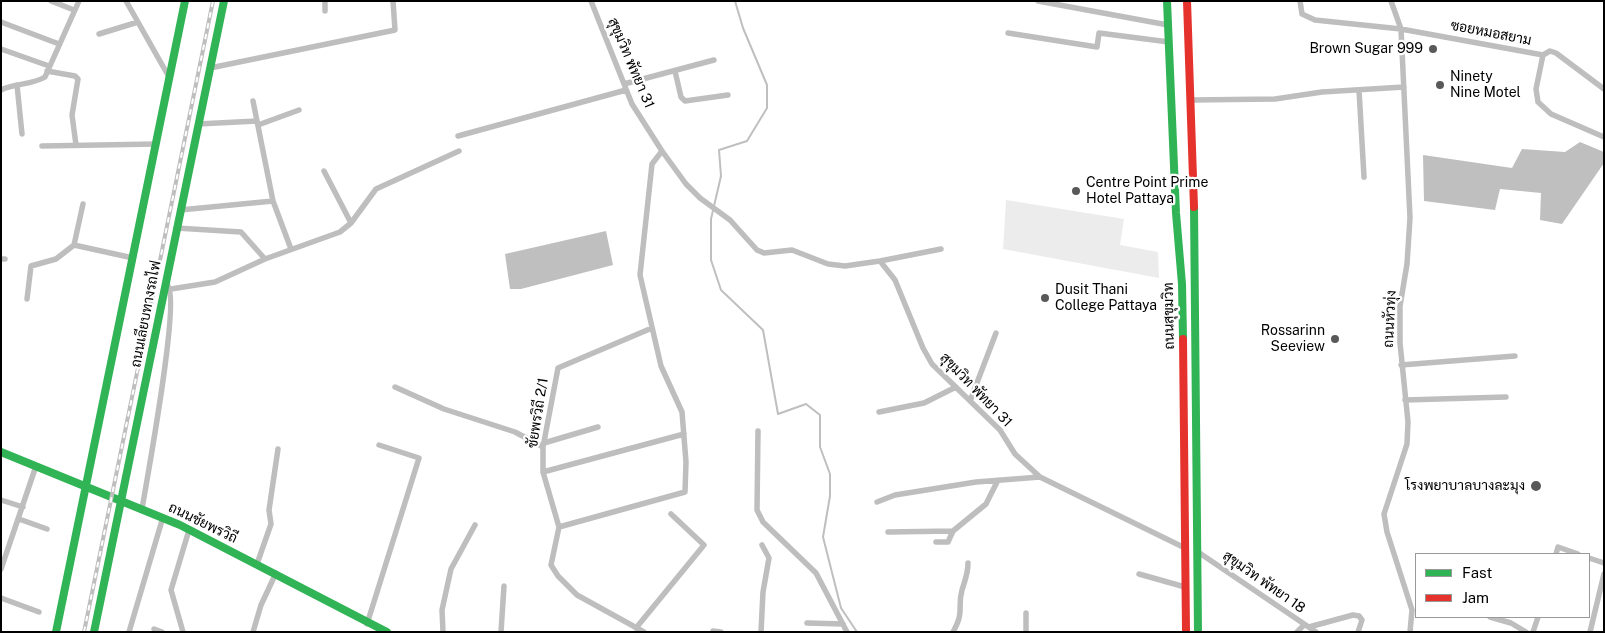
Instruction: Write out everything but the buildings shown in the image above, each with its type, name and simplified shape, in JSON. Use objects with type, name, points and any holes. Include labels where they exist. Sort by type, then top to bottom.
[{"type":"main road","name":"ถนนเลียบทางรถไฟ","points":[[56,632],[185,1]]},
{"type":"main road","name":"ถนนเลียบทางรถไฟ","points":[[94,632],[168,286],[176,228],[224,1]]},
{"type":"main road","name":"ถนนสุขุมวิท","points":[[1167,1],[1174,167],[1182,284],[1186,632]]},
{"type":"main road","name":"ถนนสุขุมวิท","points":[[1187,1],[1194,168],[1198,632]]},
{"type":"main road","points":[[1174,167],[1180,173],[1186,174],[1192,172],[1194,168]]},
{"type":"main road","name":"ถนนชัยพรวิถี","points":[[1,452],[163,517],[276,573],[367,624],[386,632]]},
{"type":"street","points":[[51,1],[74,10]]},
{"type":"street","points":[[1,90],[17,84],[38,81],[45,77],[79,1]]},
{"type":"street","points":[[126,1],[169,77]]},
{"type":"street","points":[[325,1],[325,11]]},
{"type":"street","points":[[210,68],[395,30],[393,1]]},
{"type":"street","name":"สุขุมวิท พัทยา 31","points":[[591,1],[632,104],[662,151],[686,184],[704,201],[730,220],[747,241],[757,250],[764,253],[792,250],[828,264],[845,266],[880,261],[896,280],[923,348],[932,364],[1000,430],[1015,454],[1040,477],[1184,548]]},
{"type":"street","points":[[1038,1],[1168,25]]},
{"type":"street","name":"ซอยหมอสยาม","points":[[1300,1],[1302,14],[1308,18],[1401,29],[1543,55],[1536,89],[1538,102],[1552,114],[1604,137]]},
{"type":"street","name":"ถนนหัวทุ่ง","points":[[1391,1],[1401,29],[1410,218],[1407,264],[1400,306],[1401,365],[1408,422],[1407,444],[1384,514],[1387,532],[1412,610],[1410,632]]},
{"type":"street","points":[[1,22],[59,44]]},
{"type":"street","points":[[100,34],[138,22]]},
{"type":"street","points":[[1008,33],[1098,47],[1099,33],[1169,42]]},
{"type":"street","points":[[1,49],[48,68],[75,76],[78,79],[72,115],[76,145]]},
{"type":"street","points":[[1543,55],[1550,51],[1556,53],[1604,89]]},
{"type":"street","points":[[458,136],[714,60]]},
{"type":"street","points":[[675,71],[681,97],[685,101],[728,95]]},
{"type":"street","points":[[17,84],[22,134]]},
{"type":"street","points":[[1191,100],[1275,99],[1322,92],[1404,87]]},
{"type":"street","points":[[1359,90],[1364,177]]},
{"type":"street","points":[[253,101],[273,201],[291,250]]},
{"type":"street","points":[[198,124],[258,123],[299,110]]},
{"type":"street","points":[[42,146],[156,144]]},
{"type":"street","points":[[142,509],[165,364],[168,286],[215,282],[265,259],[340,232],[351,223],[376,189],[459,151]]},
{"type":"street","points":[[559,527],[685,492],[686,462],[682,412],[661,366],[640,275],[652,164],[662,151]]},
{"type":"street","points":[[324,170],[351,223]]},
{"type":"street","points":[[180,210],[273,201]]},
{"type":"street","points":[[27,299],[32,266],[56,259],[74,245],[83,204]]},
{"type":"street","points":[[176,228],[241,232],[265,259]]},
{"type":"street","points":[[74,245],[132,258]]},
{"type":"street","points":[[880,261],[941,249]]},
{"type":"street","name":"ชัยพรวิถี 2/1","points":[[644,632],[577,594],[558,576],[551,560],[559,527],[543,472],[543,445],[558,368],[652,328]]},
{"type":"street","points":[[970,401],[996,334]]},
{"type":"street","points":[[1401,365],[1515,356]]},
{"type":"street","points":[[395,387],[444,409],[515,432],[543,445],[598,427]]},
{"type":"street","points":[[879,412],[924,403],[956,387]]},
{"type":"street","points":[[1405,400],[1506,397]]},
{"type":"street","points":[[758,431],[757,510],[763,522],[816,573],[847,632]]},
{"type":"street","points":[[543,472],[684,434]]},
{"type":"street","points":[[367,624],[419,458],[379,445]]},
{"type":"street","points":[[257,564],[271,524],[269,510],[278,449]]},
{"type":"street","points":[[1,569],[36,466]]},
{"type":"street","points":[[877,502],[895,495],[998,480],[1040,477]]},
{"type":"street","points":[[936,542],[948,542],[953,531],[986,504],[998,480]]},
{"type":"street","points":[[1,500],[23,508]]},
{"type":"street","points":[[636,628],[704,545],[671,514]]},
{"type":"street","points":[[130,632],[163,517]]},
{"type":"street","points":[[19,519],[47,529]]},
{"type":"street","points":[[443,632],[442,610],[450,569],[475,525]]},
{"type":"street","points":[[183,632],[172,590],[189,530]]},
{"type":"street","points":[[888,532],[953,531]]},
{"type":"street","points":[[761,632],[763,592],[769,558],[762,545]]},
{"type":"street","points":[[1556,553],[1558,547],[1575,553]]},
{"type":"street","name":"สุขุมวิท พัทยา 18","points":[[1198,552],[1316,632]]},
{"type":"street","points":[[1590,558],[1604,563]]},
{"type":"street","points":[[953,632],[961,617],[962,593],[968,577],[968,563]]},
{"type":"street","points":[[254,632],[261,605],[276,573]]},
{"type":"street","points":[[1139,574],[1185,587]]},
{"type":"street","points":[[1590,632],[1604,574]]},
{"type":"street","points":[[501,632],[504,586]]},
{"type":"street","points":[[1,598],[39,612]]},
{"type":"street","points":[[1026,613],[1026,632]]},
{"type":"street","points":[[1297,632],[1306,626],[1353,615],[1359,616],[1362,620],[1358,632]]},
{"type":"street","points":[[1494,618],[1511,623],[1526,632]]},
{"type":"street","points":[[1533,632],[1538,618]]},
{"type":"street","points":[[807,623],[843,624]]},
{"type":"street","points":[[154,630],[162,632]]},
{"type":"street","points":[[713,632],[721,632]]},
{"type":"shaded area","points":[[1580,142],[1604,152],[1604,163],[1562,224],[1540,220],[1541,193],[1500,189],[1495,210],[1424,201],[1423,155],[1512,168],[1522,149],[1565,152]]},
{"type":"shaded area","points":[[1006,200],[1124,219],[1120,245],[1158,252],[1159,278],[1003,249]]},
{"type":"shaded area","points":[[606,231],[613,265],[521,289],[510,289],[505,254]]},
{"type":"waterway","points":[[735,1],[743,28],[767,85],[767,108],[747,141],[719,150],[721,176],[711,219],[711,260],[721,290],[763,330],[778,414],[806,404],[820,415],[820,447],[830,474],[830,496],[823,537],[841,608],[857,632]]},
{"type":"railway","points":[[84,632],[213,1]]},
{"type":"traffic: fast","points":[[56,632],[185,1]]},
{"type":"traffic: fast","points":[[94,632],[224,1]]},
{"type":"traffic: fast","points":[[1167,1],[1176,213],[1182,284],[1183,339]]},
{"type":"traffic: fast","points":[[1194,207],[1198,632]]},
{"type":"traffic: fast","points":[[1,452],[180,525],[387,632]]},
{"type":"traffic: jam","points":[[1187,1],[1194,207]]},
{"type":"traffic: jam","points":[[1183,339],[1186,632]]},
{"type":"place","name":"Brown Sugar 999","points":[[1433,49]]},
{"type":"place","name":"Ninety Nine Motel","points":[[1440,85]]},
{"type":"place","name":"Centre Point Prime Hotel Pattaya","points":[[1076,191]]},
{"type":"place","name":"Dusit Thani College Pattaya","points":[[1045,298]]},
{"type":"place","name":"Rossarinn Seeview","points":[[1335,339]]},
{"type":"place","name":"โรงพยาบาลบางละมุง","points":[[1536,486]]}]
